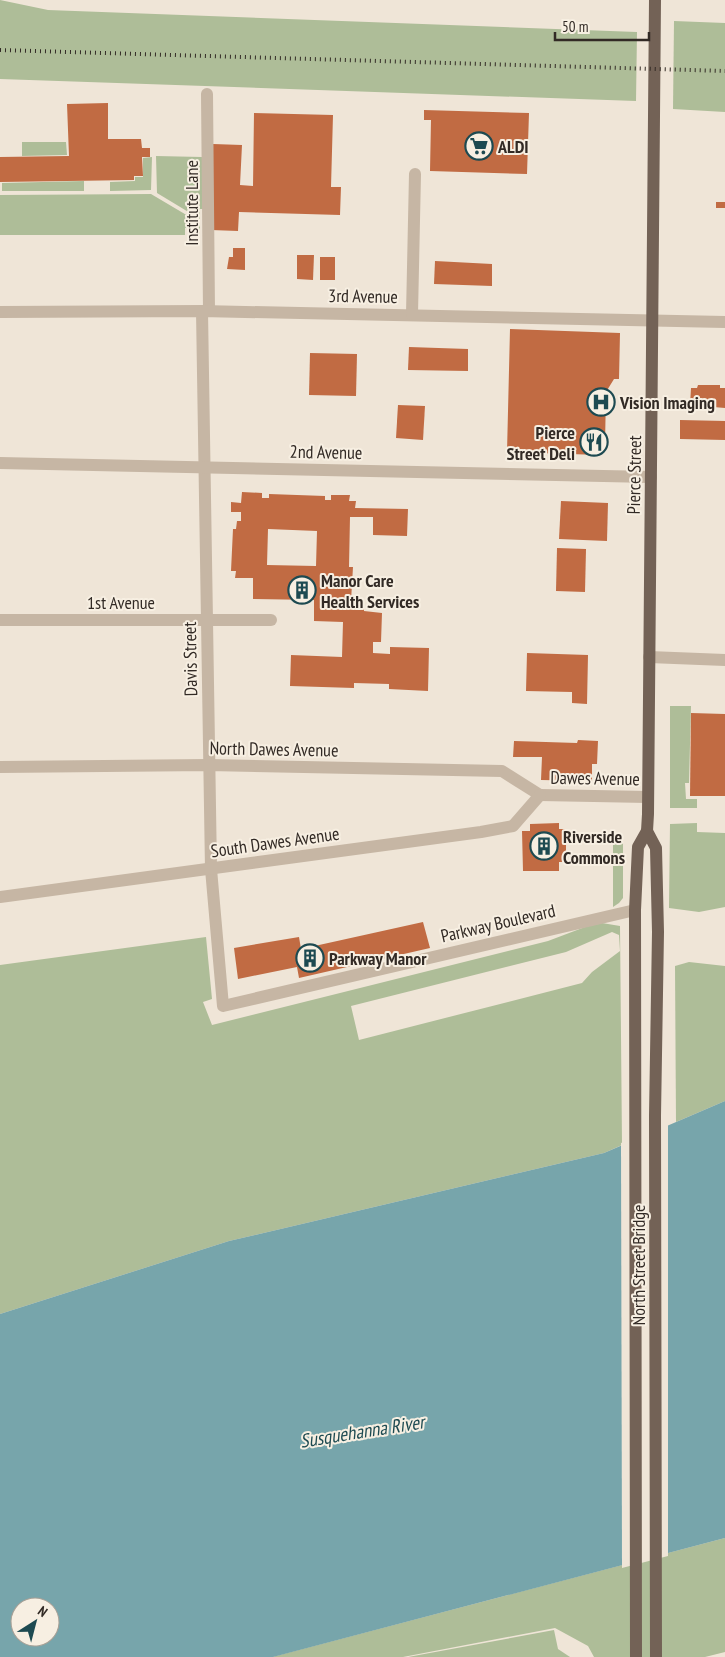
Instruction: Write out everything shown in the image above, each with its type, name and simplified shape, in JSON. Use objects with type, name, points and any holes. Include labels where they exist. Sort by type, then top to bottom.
[{"type":"main road","name":"Pierce Street","points":[[637,932],[635,910],[638,847],[647,831],[648,797],[656,0]]},
{"type":"main road","name":"Pierce Street","points":[[647,831],[656,848],[658,932]]},
{"type":"main road","name":"North Street Bridge","points":[[636,1657],[637,932]]},
{"type":"main road","name":"North Street Bridge","points":[[656,1657],[655,1116],[658,932]]},
{"type":"street","name":"Institute Lane","points":[[205,311],[207,94]]},
{"type":"street","points":[[412,314],[415,174]]},
{"type":"street","name":"3rd Avenue","points":[[0,312],[205,311],[725,322]]},
{"type":"street","name":"Davis Street","points":[[205,311],[203,467],[211,869],[223,1006]]},
{"type":"street","name":"2nd Avenue","points":[[0,463],[651,478]]},
{"type":"street","name":"1st Avenue","points":[[0,620],[271,620]]},
{"type":"street","points":[[649,657],[725,660]]},
{"type":"street","name":"North Dawes Avenue","points":[[0,767],[209,765],[502,771],[540,795]]},
{"type":"street","name":"Dawes Avenue","points":[[540,795],[648,797]]},
{"type":"street","name":"South Dawes Avenue","points":[[0,898],[513,826],[540,795]]},
{"type":"street","name":"Parkway Boulevard","points":[[223,1006],[635,910]]},
{"type":"green space","points":[[0,0],[48,10],[637,32],[636,101],[0,79]]},
{"type":"green space","points":[[674,21],[725,23],[725,112],[673,109]]},
{"type":"green space","points":[[22,142],[66,142],[67,155],[22,156]]},
{"type":"green space","points":[[156,156],[202,157],[203,209],[200,209],[200,219],[157,193]]},
{"type":"green space","points":[[152,157],[151,190],[110,191],[110,182],[135,181],[135,177],[143,177],[143,158]]},
{"type":"green space","points":[[84,181],[84,191],[2,191],[2,183]]},
{"type":"green space","points":[[151,194],[200,223],[200,235],[198,235],[198,228],[185,228],[185,235],[0,235],[0,195]]},
{"type":"green space","points":[[670,706],[691,706],[689,783],[685,783],[686,799],[697,799],[697,808],[670,808]]},
{"type":"green space","points":[[697,823],[697,832],[725,833],[725,907],[699,912],[669,908],[670,824]]},
{"type":"green space","points":[[613,840],[623,841],[623,898],[613,907]]},
{"type":"green space","points":[[602,923],[620,926],[622,1145],[604,1153],[229,1241],[0,1314],[0,965],[206,937],[212,999],[203,1002],[212,1025],[548,941],[585,927]],"holes":[[[612,932],[619,935],[620,951],[592,972],[582,983],[359,1040],[351,1006],[566,952]]]},
{"type":"green space","points":[[689,962],[725,966],[725,1101],[676,1122],[675,966]]},
{"type":"green space","points":[[725,1538],[725,1652],[705,1657],[594,1657],[588,1646],[555,1628],[403,1657],[272,1657]]},
{"type":"green space","points":[[554,1630],[558,1649],[570,1657],[408,1657]]},
{"type":"water","name":"Susquehanna River","points":[[725,1101],[725,1538],[273,1657],[0,1657],[0,1314],[229,1241],[604,1153]]},
{"type":"pier","points":[[668,1123],[668,1556],[622,1568],[621,1143]]},
{"type":"building","points":[[108,103],[108,139],[141,139],[142,148],[150,148],[150,157],[142,157],[143,176],[134,176],[134,180],[0,182],[0,157],[69,156],[67,104]]},
{"type":"building","name":"ALDI","points":[[424,110],[529,113],[527,174],[430,171],[431,120],[424,120]]},
{"type":"building","points":[[254,113],[333,115],[331,187],[341,187],[340,215],[239,212],[238,231],[211,230],[213,144],[242,145],[240,185],[253,186]]},
{"type":"building","points":[[716,202],[725,202],[725,208],[716,208]]},
{"type":"building","points":[[233,248],[245,248],[245,270],[227,269],[229,257],[233,257]]},
{"type":"building","points":[[297,255],[314,255],[313,280],[297,279]]},
{"type":"building","points":[[320,257],[335,257],[335,280],[320,280]]},
{"type":"building","points":[[435,261],[492,264],[492,286],[434,284]]},
{"type":"building","points":[[510,329],[620,333],[619,379],[614,379],[606,392],[605,445],[600,445],[600,455],[507,452]]},
{"type":"building","points":[[409,347],[468,349],[468,371],[408,370]]},
{"type":"building","points":[[310,353],[357,354],[356,396],[309,395]]},
{"type":"building","points":[[698,385],[720,385],[720,388],[725,388],[725,408],[690,405],[691,388],[697,388]]},
{"type":"building","points":[[398,405],[425,406],[423,440],[396,438]]},
{"type":"building","points":[[680,420],[725,421],[725,440],[680,439]]},
{"type":"building","name":"Manor Care Health Services","points":[[242,492],[262,493],[262,498],[269,498],[269,494],[325,496],[325,500],[331,500],[331,495],[350,495],[349,501],[356,501],[355,508],[408,509],[407,536],[373,535],[373,517],[350,517],[349,567],[353,567],[351,601],[364,601],[364,611],[382,613],[381,642],[373,642],[373,653],[390,654],[390,647],[429,648],[428,691],[389,689],[389,684],[354,683],[354,688],[290,686],[291,655],[342,657],[343,622],[314,621],[314,600],[253,599],[253,578],[235,578],[236,571],[231,571],[233,529],[236,529],[237,521],[241,521],[241,512],[231,512],[231,502],[241,503]],"holes":[[[268,529],[317,531],[316,566],[267,565]]]},
{"type":"building","points":[[561,501],[608,503],[607,541],[559,539]]},
{"type":"building","points":[[557,548],[586,549],[585,592],[556,591]]},
{"type":"building","points":[[527,653],[588,655],[587,704],[572,703],[572,692],[526,691]]},
{"type":"building","points":[[691,713],[725,714],[725,796],[690,796]]},
{"type":"building","points":[[578,740],[598,741],[597,764],[592,764],[592,781],[541,780],[542,757],[513,757],[514,741],[577,743]]},
{"type":"building","name":"Riverside Commons","points":[[559,823],[559,829],[566,829],[566,862],[559,862],[559,871],[523,871],[522,831],[530,831],[530,824]]},
{"type":"building","name":"Parkway Manor","points":[[423,922],[430,948],[299,978],[297,967],[238,979],[234,948],[299,937],[301,949]]},
{"type":"railway","points":[[0,50],[725,71]]},
{"type":"place","name":"ALDI","points":[[479,146]]},
{"type":"place","name":"Vision Imaging","points":[[601,402]]},
{"type":"place","name":"Pierce Street Deli","points":[[594,442]]},
{"type":"place","name":"Manor Care Health Services","points":[[302,590]]},
{"type":"place","name":"Riverside Commons","points":[[544,846]]},
{"type":"place","name":"Parkway Manor","points":[[310,958]]}]
